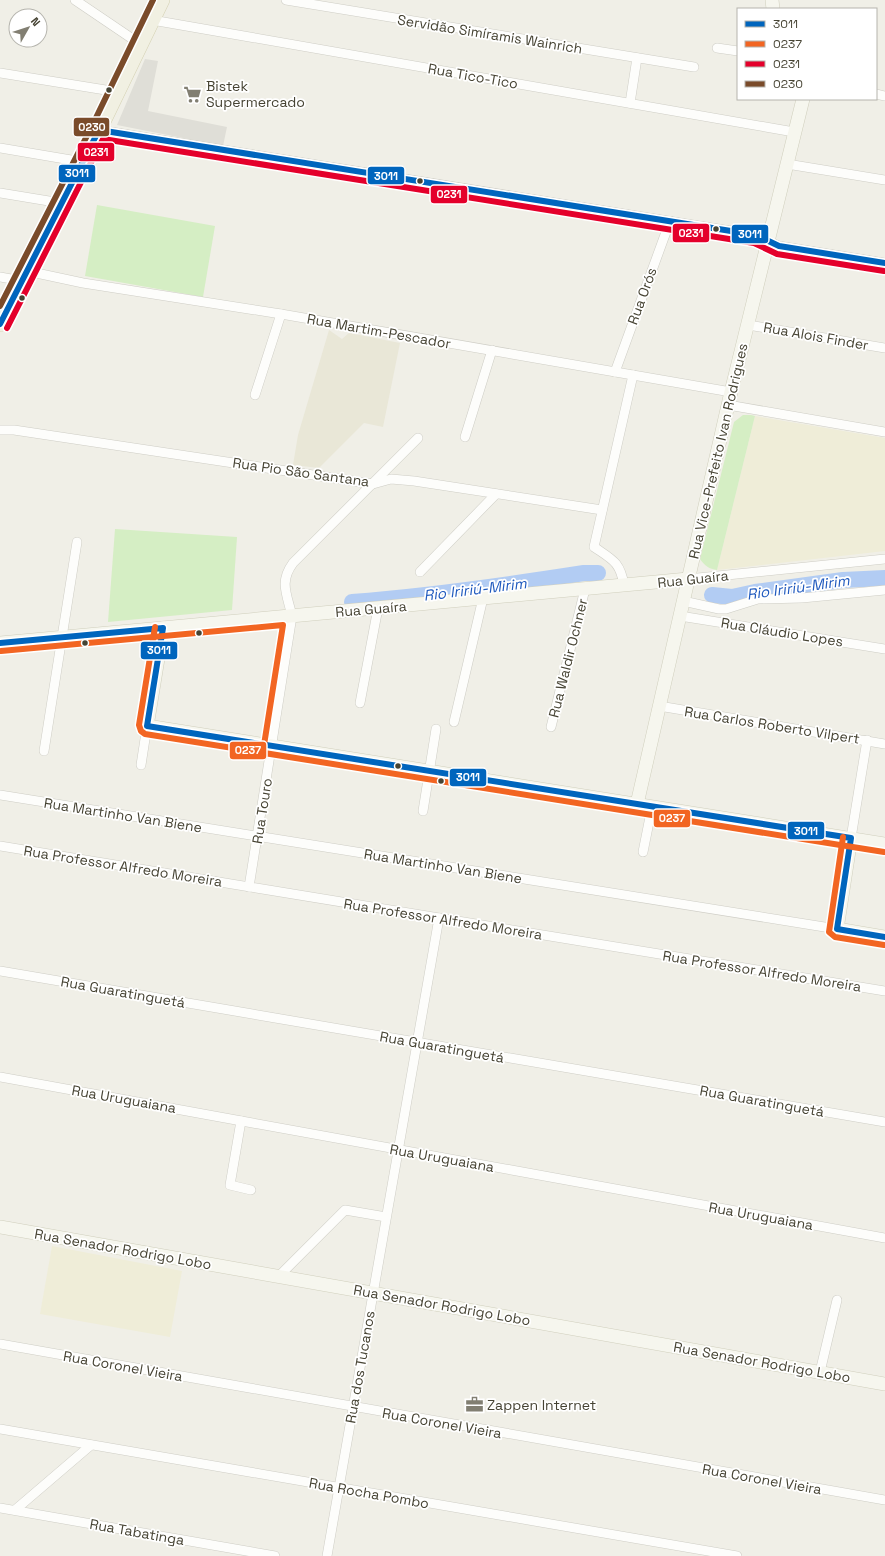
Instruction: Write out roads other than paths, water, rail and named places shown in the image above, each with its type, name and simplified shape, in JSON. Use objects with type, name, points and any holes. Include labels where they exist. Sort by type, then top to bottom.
[{"type":"main road","points":[[0,324],[118,92],[162,0]]},
{"type":"street","points":[[76,0],[140,44]]},
{"type":"street","name":"Servidão Simíramis Wainrich","points":[[286,0],[694,67]]},
{"type":"street","name":"Rua Tico-Tico","points":[[152,20],[794,132]]},
{"type":"street","points":[[717,48],[737,51]]},
{"type":"street","points":[[630,103],[637,58]]},
{"type":"street","points":[[0,73],[118,92]]},
{"type":"street","name":"Rua Vice-Prefeito Ivan Rodrigues","points":[[636,804],[731,392],[803,100]]},
{"type":"street","points":[[99,130],[756,235],[780,246],[885,263]]},
{"type":"street","points":[[0,148],[82,162]]},
{"type":"street","points":[[787,164],[885,180]]},
{"type":"street","points":[[0,193],[61,203]]},
{"type":"street","name":"Rua Orós","points":[[615,372],[670,221]]},
{"type":"street","name":"Rua Martim-Pescador","points":[[0,277],[25,276],[83,283],[281,314],[731,392]]},
{"type":"street","points":[[255,395],[281,314]]},
{"type":"street","name":"Rua Alois Finder","points":[[748,325],[885,348]]},
{"type":"street","points":[[465,437],[492,350]]},
{"type":"street","points":[[624,585],[622,572],[618,566],[594,547],[632,375]]},
{"type":"street","points":[[728,405],[885,432]]},
{"type":"street","name":"Rua Pio São Santana","points":[[0,430],[14,430],[373,484],[391,479],[402,480],[602,510]]},
{"type":"street","points":[[292,616],[284,583],[285,575],[288,569],[418,438]]},
{"type":"street","points":[[420,572],[496,494]]},
{"type":"street","points":[[44,751],[78,542]]},
{"type":"street","name":"Rua Guaíra","points":[[0,643],[585,589],[885,559]]},
{"type":"street","name":"Rua Waldir Ochner","points":[[551,726],[585,589]]},
{"type":"street","points":[[683,601],[719,609],[726,609],[758,599],[802,598],[885,590]]},
{"type":"street","points":[[454,722],[484,598]]},
{"type":"street","points":[[360,703],[378,608]]},
{"type":"street","name":"Rua Touro","points":[[249,887],[292,616]]},
{"type":"street","name":"Rua Cláudio Lopes","points":[[680,616],[885,649]]},
{"type":"street","points":[[141,765],[163,628]]},
{"type":"street","name":"Rua Carlos Roberto Vilpert","points":[[659,706],[885,744]]},
{"type":"street","points":[[147,726],[885,844]]},
{"type":"street","points":[[423,811],[436,729]]},
{"type":"street","points":[[837,929],[866,740]]},
{"type":"street","name":"Rua Martinho Van Biene","points":[[0,795],[885,937]]},
{"type":"street","points":[[643,852],[652,807]]},
{"type":"street","name":"Rua Professor Alfredo Moreira","points":[[0,846],[885,991]]},
{"type":"street","name":"Rua dos Tucanos","points":[[327,1556],[439,918]]},
{"type":"street","name":"Rua Guaratinguetá","points":[[0,971],[885,1122]]},
{"type":"street","name":"Rua Uruguaiana","points":[[0,1077],[885,1238]]},
{"type":"street","points":[[241,1121],[230,1185],[251,1190]]},
{"type":"street","points":[[279,1276],[344,1210],[386,1217]]},
{"type":"street","name":"Rua Senador Rodrigo Lobo","points":[[0,1227],[885,1384]]},
{"type":"street","points":[[820,1372],[837,1300]]},
{"type":"street","name":"Rua Coronel Vieira","points":[[0,1344],[885,1500]]},
{"type":"street","name":"Rua Rocha Pombo","points":[[0,1429],[738,1556]]},
{"type":"street","points":[[15,1510],[91,1445]]},
{"type":"street","name":"Rua Tabatinga","points":[[0,1508],[274,1556]]},
{"type":"waterway","name":"Rio Iririú-Mirim","points":[[352,602],[497,586],[584,573],[598,573]]},
{"type":"waterway","name":"Rio Iririú-Mirim","points":[[712,595],[732,597],[755,592],[843,580],[885,578]]},
{"type":"place","name":"Bistek Supermercado","points":[[193,94]]},
{"type":"place","name":"Zappen Internet","points":[[474,1405]]}]
